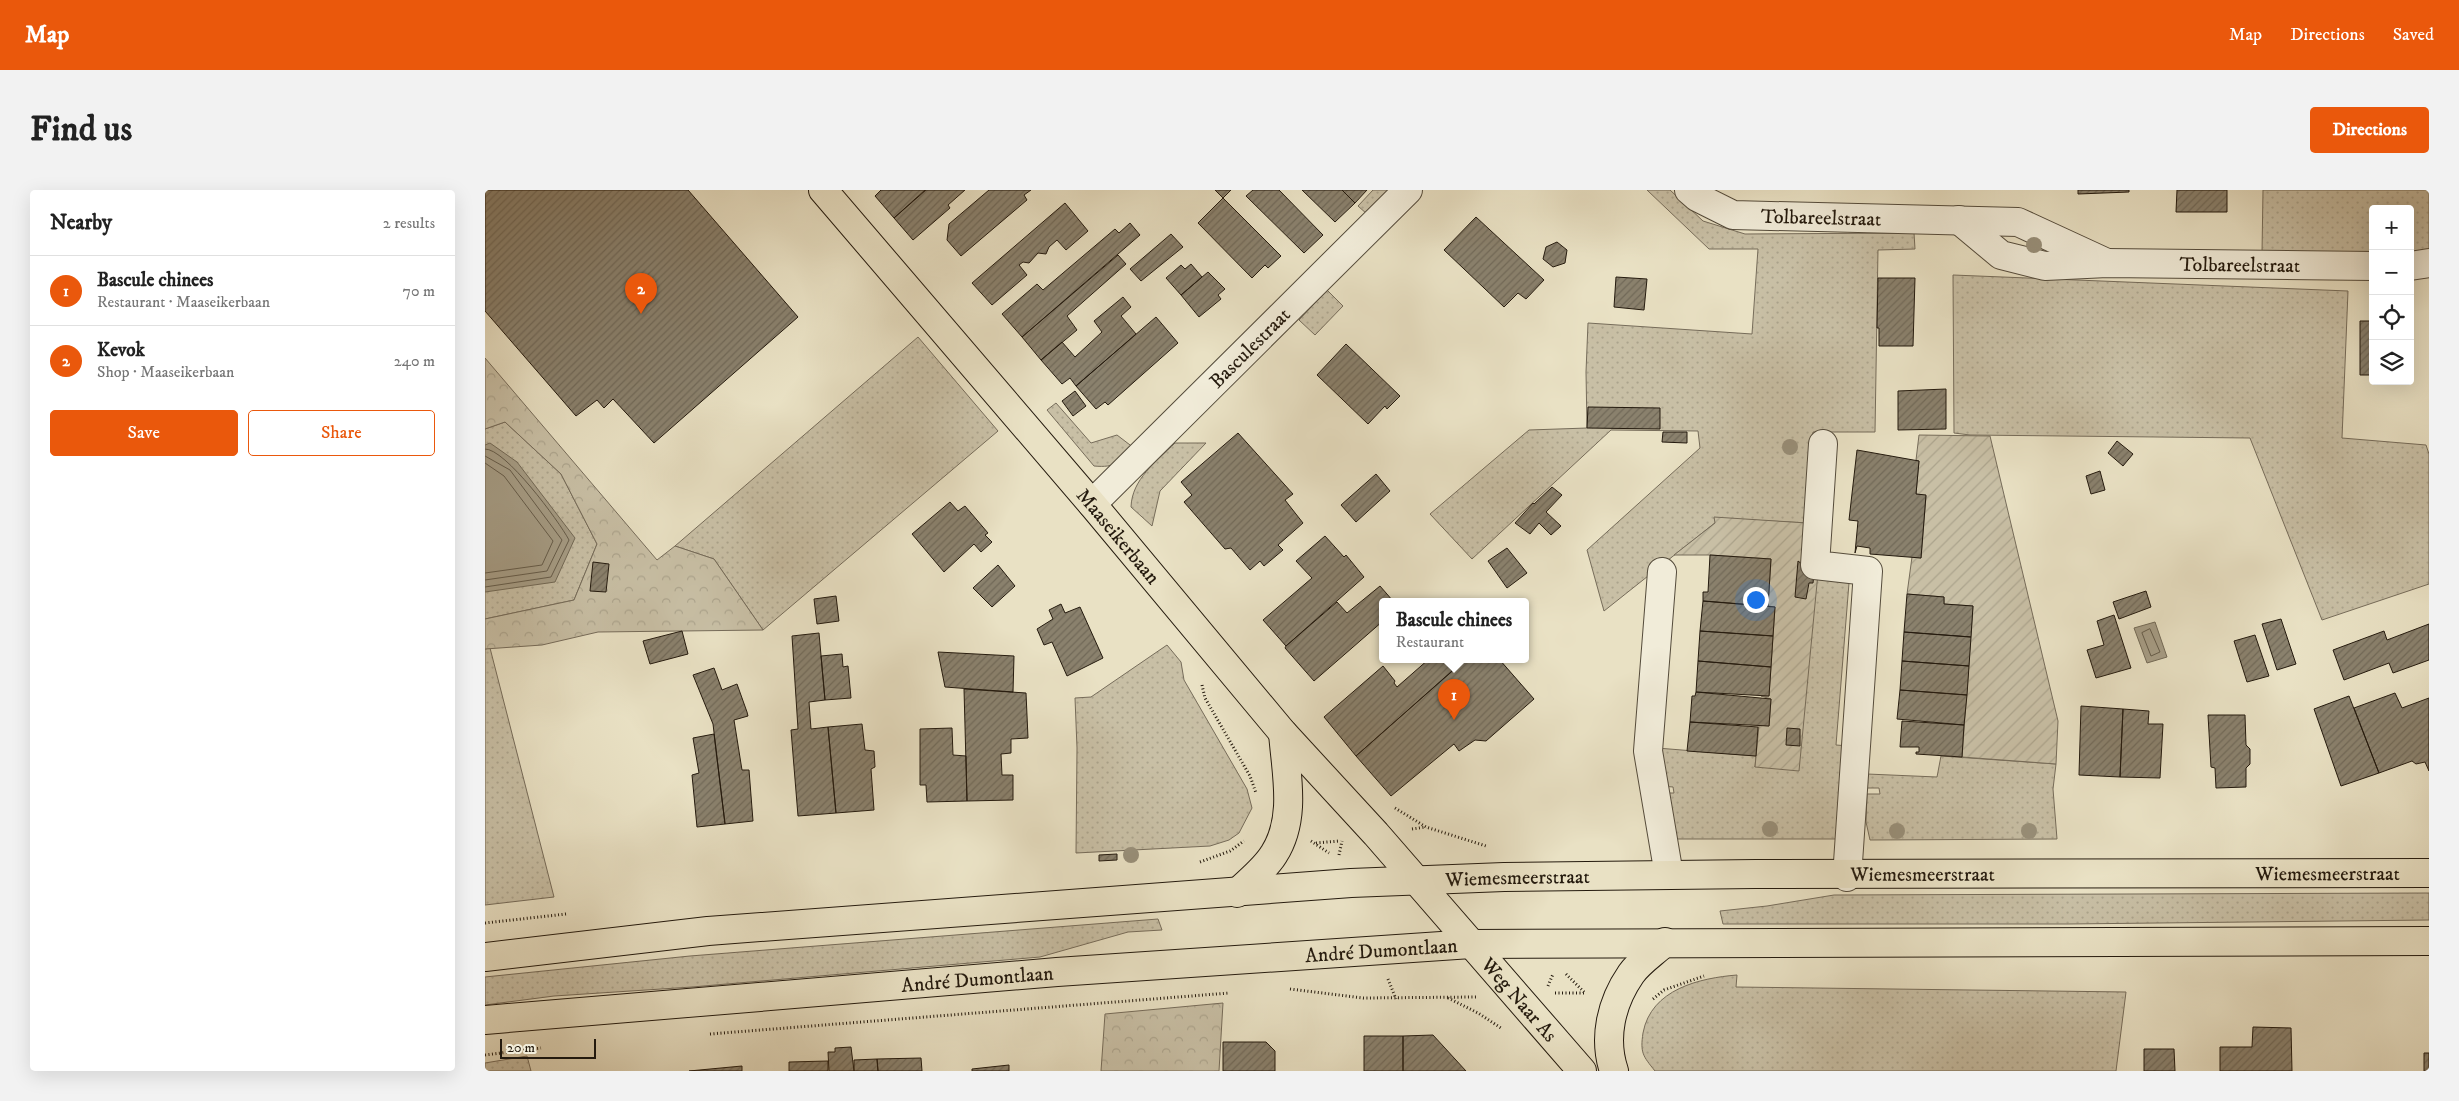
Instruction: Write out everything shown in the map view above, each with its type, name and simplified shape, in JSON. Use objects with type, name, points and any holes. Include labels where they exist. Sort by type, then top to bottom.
[{"type":"main road","name":"Maaseikerbaan","points":[[823,190],[1091,504],[1283,733],[1417,881]]},
{"type":"main road","points":[[1237,893],[1274,854],[1284,832],[1289,814],[1283,733]]},
{"type":"main road","name":"Wiemesmeerstraat","points":[[1417,881],[1504,877],[1669,875],[2429,873]]},
{"type":"main road","points":[[485,957],[708,932],[1351,883],[1417,881]]},
{"type":"main road","name":"Weg Naar As","points":[[1417,881],[1582,1071]]},
{"type":"main road","points":[[1471,944],[1550,952],[1665,942],[2429,941]]},
{"type":"main road","points":[[1615,1071],[1609,1055],[1610,1022],[1615,1003],[1631,973],[1665,942]]},
{"type":"main road","name":"André Dumontlaan","points":[[485,1020],[1047,973],[1471,944]]},
{"type":"street","name":"Basculestraat","points":[[1091,504],[1408,190]]},
{"type":"street","name":"Tolbareelstraat","points":[[1689,190],[1697,197],[1733,215],[2018,222],[2107,263]]},
{"type":"street","name":"Tolbareelstraat","points":[[1959,220],[2001,255],[2045,266],[2107,263],[2369,266]]},
{"type":"street","points":[[2414,265],[2429,263]]},
{"type":"street","points":[[1823,444],[1815,565],[1868,571],[1847,875]]},
{"type":"street","points":[[1662,572],[1648,751],[1669,875]]},
{"type":"path","points":[[1407,830],[1426,827],[1486,846],[1504,877]]},
{"type":"path","points":[[1190,864],[1230,851],[1246,839]]},
{"type":"path","points":[[1315,843],[1352,839]]},
{"type":"path","points":[[1338,860],[1342,840]]},
{"type":"path","points":[[1550,952],[1571,980],[1585,992],[1553,993]]},
{"type":"path","points":[[1545,994],[1553,975],[1550,952]]},
{"type":"path","points":[[1649,1003],[1664,990],[1705,975]]},
{"type":"path","points":[[1280,990],[1363,998],[1480,996]]},
{"type":"path","points":[[706,1034],[1231,993]]},
{"type":"path","points":[[1448,998],[1478,1013],[1503,1029]]},
{"type":"path","points":[[485,1056],[543,1048]]},
{"type":"green space","points":[[1373,190],[1391,190],[1367,214],[1358,206]]},
{"type":"green space","points":[[1647,190],[1670,190],[1703,221],[1745,234],[1914,233],[1915,249],[1878,250],[1875,432],[1813,432],[1807,523],[1714,518],[1716,522],[1604,611],[1587,550],[1700,448],[1698,431],[1611,430],[1472,559],[1430,514],[1529,430],[1587,428],[1586,372],[1588,323],[1752,334],[1758,249],[1709,249]]},
{"type":"green space","points":[[2263,190],[2429,190],[2429,255],[2414,256],[2414,205],[2369,205],[2369,255],[2262,253]]},
{"type":"green space","points":[[1953,275],[2348,291],[2342,438],[2426,445],[2429,454],[2429,584],[2322,620],[2250,438],[1970,435],[1954,433]]},
{"type":"green space","points":[[1327,290],[1343,306],[1315,335],[1299,320]]},
{"type":"green space","points":[[918,337],[998,431],[763,630],[714,559],[675,546]]},
{"type":"green space","points":[[485,358],[657,560],[675,546],[714,559],[763,630],[598,632],[542,645],[485,649],[485,619],[574,600],[597,544],[561,474],[505,422],[485,429]]},
{"type":"green space","points":[[1056,403],[1091,443],[1117,435],[1134,448],[1117,463],[1107,466],[1094,466],[1047,410]]},
{"type":"green space","points":[[505,422],[561,474],[597,544],[574,600],[485,619],[485,429]]},
{"type":"green space","points":[[1919,435],[1990,436],[2058,721],[2056,764],[1962,757],[1973,606],[1944,604],[1944,597],[1907,594],[1912,557],[1921,558],[1926,496],[1916,494],[1919,461],[1916,460]]},
{"type":"green space","points":[[1175,443],[1206,443],[1160,491],[1152,526],[1131,507],[1132,497],[1140,479]]},
{"type":"green space","points":[[1714,517],[1807,523],[1818,573],[1799,771],[1755,767],[1759,725],[1769,726],[1771,699],[1761,696],[1769,696],[1775,607],[1768,606],[1771,559],[1674,555],[1715,523]]},
{"type":"green space","points":[[1818,573],[1842,577],[1849,583],[1836,745],[1849,746],[1843,829],[1835,839],[1672,839],[1665,793],[1674,793],[1673,787],[1661,786],[1657,748],[1756,756],[1755,767]]},
{"type":"green space","points":[[1167,645],[1181,662],[1184,680],[1247,789],[1252,808],[1239,833],[1229,840],[1210,846],[1076,853],[1077,748],[1075,698],[1091,697]]},
{"type":"green space","points":[[490,648],[554,897],[485,905],[485,649]]},
{"type":"green space","points":[[1941,756],[2056,764],[2053,789],[2057,839],[1870,840],[1866,822],[1867,794],[1880,794],[1879,788],[1867,788],[1867,774],[1937,777]]},
{"type":"green space","points":[[2429,893],[2429,920],[2068,924],[1723,924],[1720,911],[1767,906],[1834,895]]},
{"type":"green space","points":[[1158,919],[1162,930],[1128,932],[1040,957],[692,987],[554,996],[485,1005],[485,977],[690,956]]},
{"type":"green space","points":[[1737,975],[1736,987],[2126,992],[2116,1071],[1655,1071],[1645,1058],[1642,1045],[1643,1033],[1648,1018],[1656,1006],[1667,996],[1693,983]]},
{"type":"green space","points":[[1223,1003],[1219,1071],[1101,1071],[1105,1014]]},
{"type":"green space","points":[[527,1056],[531,1071],[485,1071],[485,1063]]},
{"type":"water","points":[[490,443],[517,462],[575,538],[555,582],[485,592],[485,445]]},
{"type":"water","points":[[2155,622],[2167,657],[2147,663],[2134,628]]},
{"type":"building","points":[[485,190],[688,190],[798,317],[654,443],[613,399],[604,408],[597,400],[576,416],[485,311]]},
{"type":"building","points":[[881,190],[925,190],[894,218],[875,196]]},
{"type":"building","points":[[926,190],[965,190],[948,205],[950,208],[913,240],[894,218]]},
{"type":"building","points":[[989,190],[1031,190],[1024,195],[1027,200],[961,256],[947,240],[949,224]]},
{"type":"building","points":[[1215,190],[1231,190],[1223,198]]},
{"type":"building","points":[[1253,190],[1279,190],[1323,235],[1304,253],[1246,196]]},
{"type":"building","points":[[1302,190],[1342,190],[1355,203],[1335,222]]},
{"type":"building","points":[[1342,190],[1367,190],[1355,203]]},
{"type":"building","points":[[2078,190],[2129,190],[2129,192],[2078,194]]},
{"type":"building","points":[[2177,190],[2227,190],[2227,212],[2176,212]]},
{"type":"building","points":[[1223,198],[1281,256],[1268,268],[1265,265],[1252,278],[1198,223]]},
{"type":"building","points":[[1065,203],[1088,231],[1066,250],[1057,240],[1049,247],[1046,254],[1038,253],[1029,263],[1023,262],[1019,265],[1027,275],[992,305],[972,283]]},
{"type":"building","points":[[1476,217],[1544,280],[1526,299],[1518,293],[1504,307],[1444,250]]},
{"type":"building","points":[[1130,223],[1140,235],[1022,337],[1002,314],[1037,284],[1043,290],[1115,229],[1119,233]]},
{"type":"building","points":[[1171,234],[1183,247],[1141,281],[1130,269]]},
{"type":"building","points":[[1557,242],[1567,250],[1565,263],[1553,267],[1543,259],[1546,247]]},
{"type":"building","points":[[1118,255],[1126,264],[1067,316],[1077,330],[1041,360],[1022,337]]},
{"type":"building","points":[[1191,264],[1202,277],[1181,295],[1166,278],[1181,265],[1185,269]]},
{"type":"building","points":[[1208,272],[1225,289],[1218,295],[1221,299],[1199,317],[1181,295]]},
{"type":"building","points":[[1616,277],[1647,279],[1644,310],[1614,307]]},
{"type":"building","points":[[1878,278],[1915,278],[1913,346],[1879,346],[1879,328],[1877,328]]},
{"type":"building","points":[[1123,297],[1131,307],[1121,316],[1136,334],[1076,386],[1070,378],[1062,384],[1041,360],[1062,342],[1075,357],[1102,332],[1094,321]]},
{"type":"building","points":[[1156,317],[1178,343],[1108,405],[1105,402],[1096,409],[1076,386]]},
{"type":"building","points":[[2360,321],[2369,321],[2369,375],[2360,375]]},
{"type":"building","points":[[1346,344],[1400,396],[1387,409],[1385,406],[1368,424],[1317,375]]},
{"type":"building","points":[[1946,389],[1946,429],[1898,430],[1898,391]]},
{"type":"building","points":[[1075,391],[1086,406],[1073,416],[1062,401]]},
{"type":"building","points":[[1588,407],[1660,408],[1660,429],[1587,428]]},
{"type":"building","points":[[1663,432],[1687,432],[1687,443],[1662,442]]},
{"type":"building","points":[[1238,433],[1293,494],[1285,500],[1303,523],[1278,545],[1283,550],[1264,566],[1260,561],[1250,570],[1231,548],[1225,549],[1184,502],[1192,495],[1181,482]]},
{"type":"building","points":[[2117,441],[2133,454],[2123,466],[2108,453]]},
{"type":"building","points":[[1857,450],[1919,461],[1916,494],[1926,495],[1921,558],[1870,554],[1870,548],[1857,546],[1855,553],[1858,521],[1849,520]]},
{"type":"building","points":[[2100,471],[2105,490],[2091,494],[2086,476]]},
{"type":"building","points":[[1376,474],[1390,491],[1356,522],[1341,505]]},
{"type":"building","points":[[1552,487],[1562,495],[1546,512],[1561,526],[1551,535],[1539,523],[1530,534],[1515,523],[1533,503]]},
{"type":"building","points":[[950,502],[958,511],[965,506],[988,533],[985,535],[992,542],[981,552],[974,544],[944,572],[912,534]]},
{"type":"building","points":[[1325,536],[1344,557],[1346,555],[1364,577],[1286,646],[1263,620],[1312,578],[1296,561]]},
{"type":"building","points":[[1507,548],[1527,573],[1507,588],[1488,561]]},
{"type":"building","points":[[1710,555],[1771,559],[1768,606],[1703,601],[1703,592],[1708,592]]},
{"type":"building","points":[[1798,561],[1814,573],[1813,583],[1809,583],[1806,599],[1795,597]]},
{"type":"building","points":[[593,562],[609,564],[606,592],[590,591]]},
{"type":"building","points":[[998,565],[1015,586],[992,607],[973,588]]},
{"type":"building","points":[[1380,586],[1390,598],[1379,598],[1379,624],[1314,681],[1285,648],[1337,602],[1347,613]]},
{"type":"building","points":[[2146,591],[2151,607],[2119,619],[2113,602]]},
{"type":"building","points":[[1907,594],[1944,597],[1944,604],[1973,606],[1971,637],[1904,632]]},
{"type":"building","points":[[836,596],[839,621],[817,624],[814,599]]},
{"type":"building","points":[[1703,601],[1775,607],[1773,636],[1700,631]]},
{"type":"building","points":[[1061,604],[1065,613],[1080,607],[1103,658],[1067,676],[1052,642],[1044,645],[1037,629],[1053,619],[1049,610]]},
{"type":"building","points":[[2114,615],[2131,668],[2096,678],[2087,650],[2104,645],[2097,621]]},
{"type":"building","points":[[2281,619],[2296,664],[2277,670],[2262,624]]},
{"type":"building","points":[[2429,624],[2429,660],[2393,673],[2389,663],[2344,680],[2333,650],[2384,631],[2387,640]]},
{"type":"building","points":[[682,631],[688,654],[650,664],[643,641]]},
{"type":"building","points":[[1700,631],[1773,636],[1771,667],[1698,661]]},
{"type":"building","points":[[1904,632],[1971,637],[1969,666],[1902,661]]},
{"type":"building","points":[[819,633],[825,700],[809,702],[811,729],[828,727],[836,813],[798,816],[791,730],[798,729],[792,636]]},
{"type":"building","points":[[2255,635],[2269,676],[2247,682],[2234,641]]},
{"type":"building","points":[[938,652],[1014,656],[1013,692],[945,687]]},
{"type":"building","points":[[842,654],[843,667],[848,666],[851,698],[825,700],[821,656]]},
{"type":"building","points":[[1698,661],[1771,667],[1769,696],[1696,692]]},
{"type":"building","points":[[1902,661],[1969,666],[1967,695],[1900,690]]},
{"type":"building","points":[[1424,663],[1445,663],[1452,671],[1356,756],[1324,717],[1383,666],[1395,681],[1394,683],[1397,687]]},
{"type":"building","points":[[1461,663],[1502,663],[1534,699],[1486,741],[1475,740],[1459,751],[1454,744],[1391,796],[1356,756]]},
{"type":"building","points":[[714,668],[722,690],[737,684],[747,712],[748,716],[734,720],[742,770],[749,770],[753,821],[725,824],[713,724],[693,675]]},
{"type":"building","points":[[964,689],[1026,693],[1028,738],[1011,739],[1011,753],[1001,754],[1002,775],[1013,775],[1013,800],[967,801]]},
{"type":"building","points":[[1900,690],[1967,695],[1964,725],[1897,719]]},
{"type":"building","points":[[1696,692],[1771,699],[1769,726],[1690,722],[1692,696],[1695,696]]},
{"type":"building","points":[[2395,693],[2402,708],[2429,698],[2429,771],[2425,762],[2416,764],[2412,761],[2379,773],[2354,708]]},
{"type":"building","points":[[2349,696],[2379,773],[2341,786],[2314,709]]},
{"type":"building","points":[[2081,706],[2123,709],[2120,777],[2079,775]]},
{"type":"building","points":[[2123,709],[2149,711],[2148,724],[2163,724],[2160,778],[2120,777]]},
{"type":"building","points":[[2208,715],[2245,715],[2246,745],[2250,749],[2250,764],[2246,768],[2246,787],[2216,788],[2215,768],[2211,767]]},
{"type":"building","points":[[1902,721],[1964,725],[1962,757],[1916,754],[1916,752],[1919,752],[1919,747],[1900,747]]},
{"type":"building","points":[[1690,722],[1758,727],[1756,756],[1687,751]]},
{"type":"building","points":[[862,724],[865,750],[874,751],[875,767],[871,769],[874,810],[836,813],[828,727]]},
{"type":"building","points":[[952,728],[953,755],[966,756],[967,801],[927,802],[926,785],[920,785],[920,729]]},
{"type":"building","points":[[1787,728],[1800,729],[1800,746],[1786,745]]},
{"type":"building","points":[[714,734],[725,824],[697,827],[692,775],[699,773],[693,738]]},
{"type":"building","points":[[1117,854],[1117,860],[1099,861],[1099,855]]},
{"type":"building","points":[[2253,1027],[2291,1028],[2292,1071],[2220,1071],[2220,1047],[2252,1047]]},
{"type":"building","points":[[1433,1035],[1466,1071],[1403,1071],[1403,1036]]},
{"type":"building","points":[[1364,1036],[1403,1036],[1403,1071],[1364,1071]]},
{"type":"building","points":[[1223,1042],[1266,1042],[1275,1051],[1275,1071],[1223,1071]]},
{"type":"building","points":[[851,1047],[854,1071],[829,1071],[828,1052],[835,1052],[835,1048]]},
{"type":"building","points":[[2144,1049],[2174,1049],[2175,1071],[2144,1071]]},
{"type":"building","points":[[2424,1053],[2429,1053],[2429,1071],[2424,1071]]},
{"type":"building","points":[[921,1058],[922,1071],[878,1071],[877,1059]]},
{"type":"building","points":[[877,1059],[878,1071],[854,1071],[854,1060]]},
{"type":"building","points":[[828,1061],[828,1071],[789,1071],[789,1062]]},
{"type":"building","points":[[1009,1065],[1009,1071],[972,1071],[972,1069]]},
{"type":"building","points":[[742,1066],[742,1071],[689,1071]]},
{"type":"place","name":"Kevok","points":[[641,314]]},
{"type":"place","name":"Bascule chinees","points":[[1454,720]]}]
